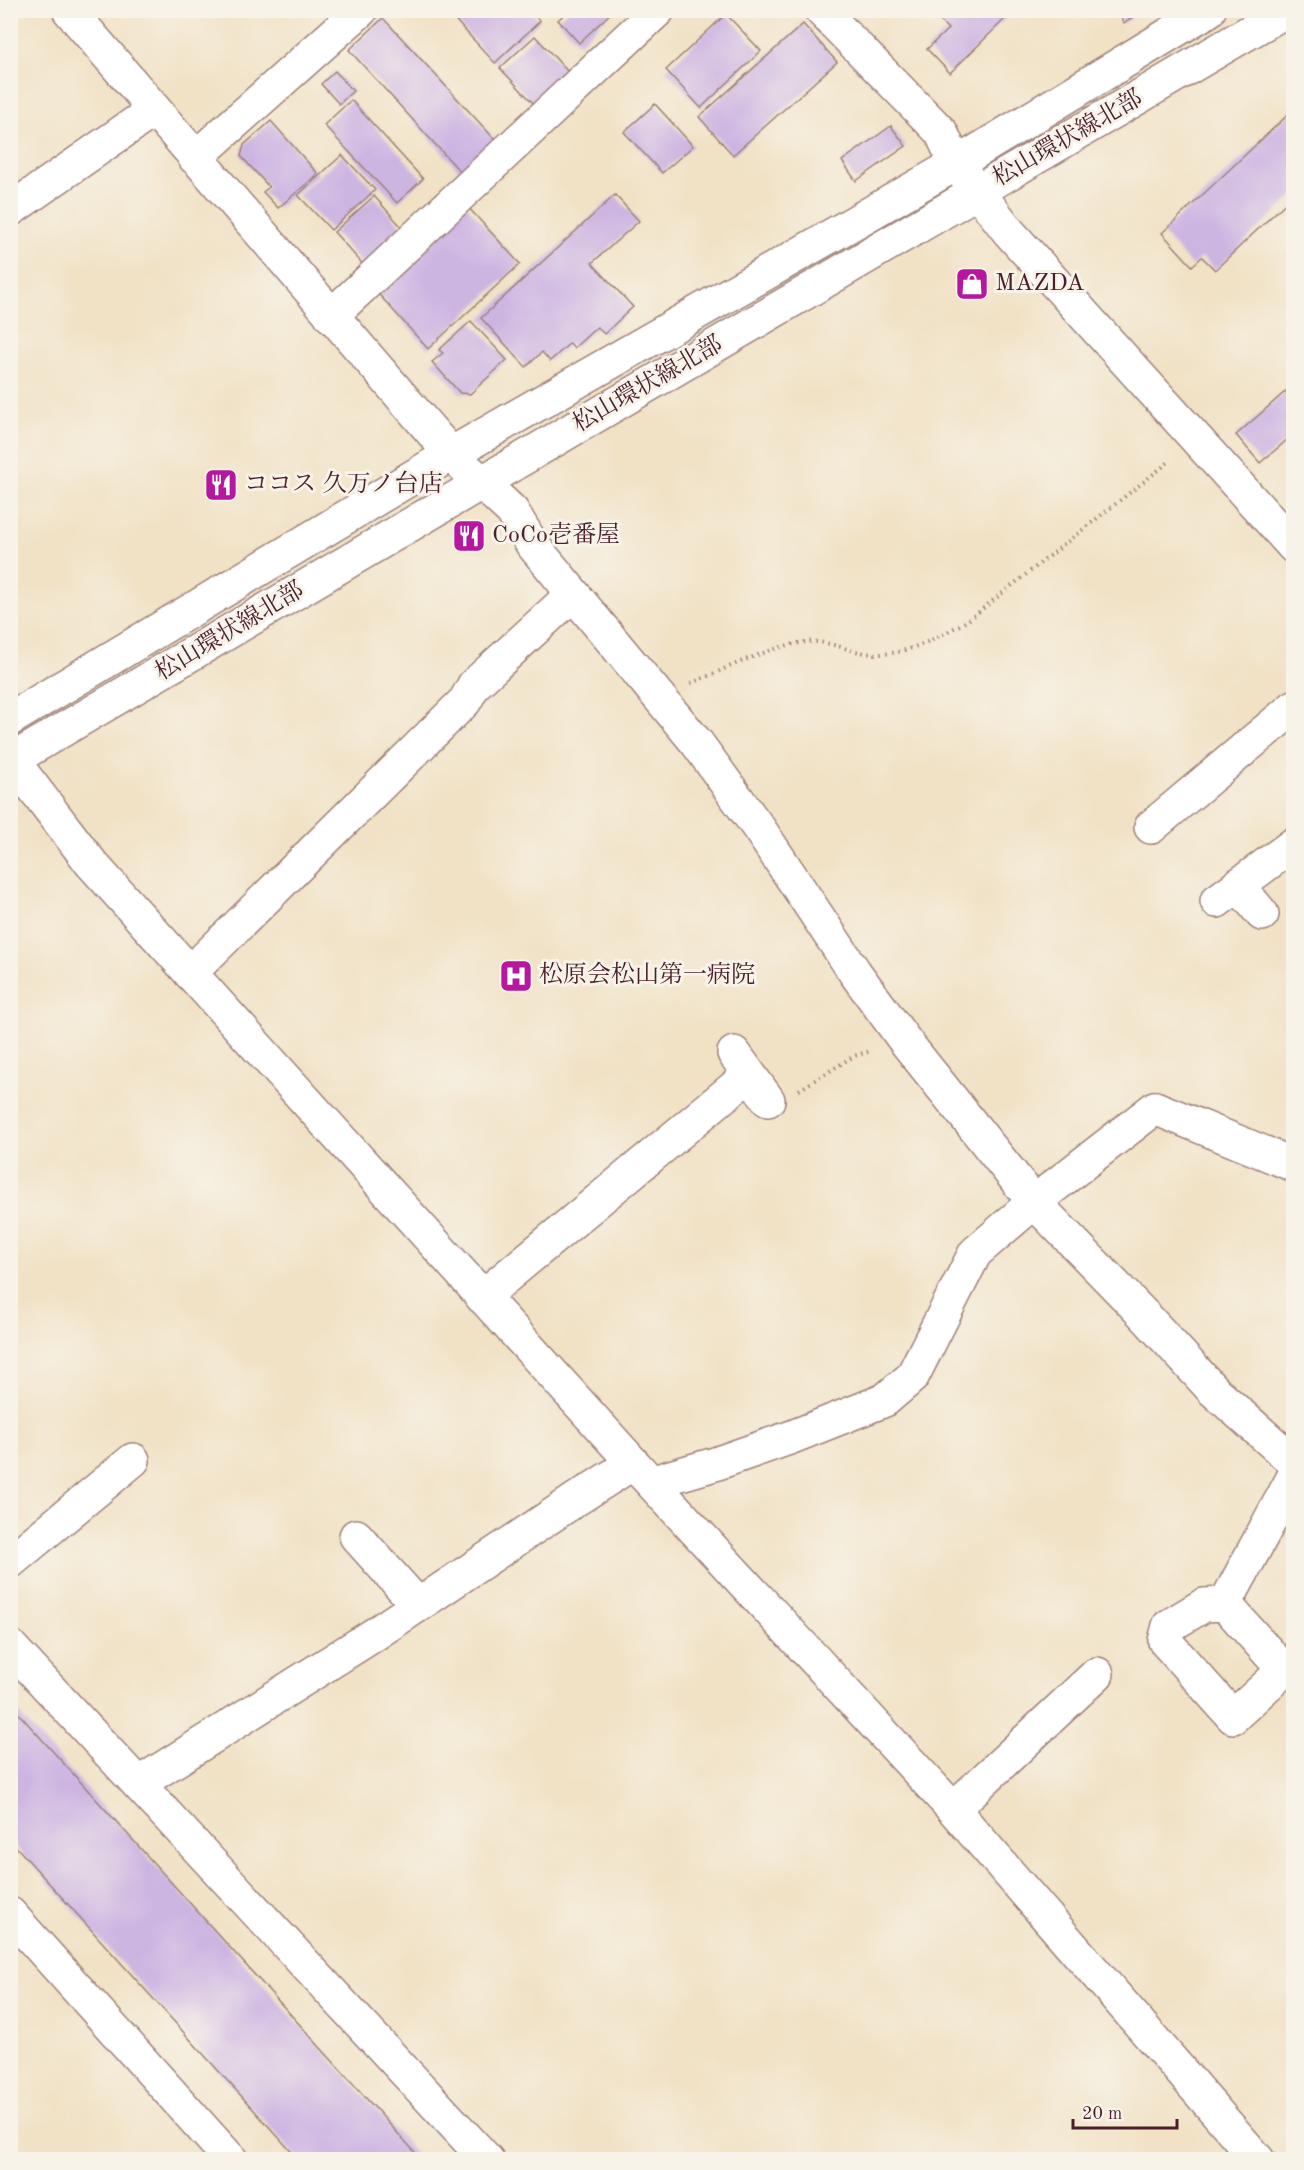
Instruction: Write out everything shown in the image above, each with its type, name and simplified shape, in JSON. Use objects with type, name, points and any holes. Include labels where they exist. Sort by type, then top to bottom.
[{"type":"street","points":[[69,10],[451,454],[512,511],[532,544],[697,743],[760,830],[856,974],[905,1041],[1034,1202],[1214,1391],[1293,1462]]},
{"type":"street","points":[[195,158],[361,10]]},
{"type":"street","points":[[331,316],[658,10]]},
{"type":"street","points":[[821,10],[941,132],[956,164],[1009,231],[1293,547]]},
{"type":"street","name":"松山環状線北部","points":[[10,719],[451,454],[956,164],[1209,10]]},
{"type":"street","name":"松山環状線北部","points":[[12,759],[1287,10]]},
{"type":"street","points":[[10,210],[154,110]]},
{"type":"street","points":[[190,973],[465,701],[474,685],[573,594]]},
{"type":"street","points":[[1151,827],[1293,707]]},
{"type":"street","points":[[12,759],[91,863],[482,1297],[952,1809],[1258,2160]]},
{"type":"street","points":[[1262,914],[1228,893],[1293,844]]},
{"type":"street","points":[[482,1297],[762,1080]]},
{"type":"street","points":[[138,1784],[418,1605],[574,1500],[643,1473],[715,1464],[792,1437],[885,1400],[912,1377],[975,1253],[1034,1202],[1155,1108],[1293,1165]]},
{"type":"street","points":[[10,1562],[133,1460]]},
{"type":"street","points":[[1225,1604],[1293,1476]]},
{"type":"street","points":[[356,1536],[418,1605]]},
{"type":"street","points":[[10,1646],[487,2160]]},
{"type":"street","points":[[952,1809],[1097,1674]]},
{"type":"street","points":[[10,1914],[231,2160]]},
{"type":"path","points":[[659,696],[778,648],[807,642],[834,645],[865,653],[889,654],[916,647],[941,636],[967,621],[1197,440]]},
{"type":"path","points":[[762,1080],[905,1041]]},
{"type":"building","points":[[446,10],[530,10],[540,21],[495,63]]},
{"type":"building","points":[[569,10],[614,10],[579,43],[558,20]]},
{"type":"building","points":[[930,10],[1014,10],[950,73],[927,49],[948,29]]},
{"type":"building","points":[[1117,10],[1144,10],[1124,23]]},
{"type":"building","points":[[726,14],[761,51],[701,108],[666,70]]},
{"type":"building","points":[[383,18],[500,145],[465,177],[349,50]]},
{"type":"building","points":[[803,24],[837,62],[733,155],[699,117]]},
{"type":"building","points":[[535,36],[570,74],[535,105],[500,68]]},
{"type":"building","points":[[335,71],[353,91],[339,104],[321,84]]},
{"type":"building","points":[[351,100],[423,179],[397,203],[324,125]]},
{"type":"building","points":[[655,104],[693,146],[662,173],[624,132]]},
{"type":"building","points":[[1294,109],[1294,195],[1215,270],[1202,257],[1192,266],[1162,233]]},
{"type":"building","points":[[271,121],[318,174],[278,208],[263,192],[269,187],[241,156],[244,145]]},
{"type":"building","points":[[891,126],[906,146],[856,181],[842,161]]},
{"type":"building","points":[[342,155],[375,190],[331,230],[298,195]]},
{"type":"building","points":[[615,195],[639,221],[592,263],[633,307],[604,334],[597,327],[574,348],[570,343],[550,361],[542,352],[526,367],[481,318]]},
{"type":"building","points":[[374,196],[407,233],[367,269],[334,232]]},
{"type":"building","points":[[466,205],[520,264],[428,349],[375,290]]},
{"type":"building","points":[[471,321],[507,360],[470,394],[460,393],[432,362],[443,353],[439,350]]},
{"type":"building","points":[[1294,384],[1294,434],[1260,463],[1236,435]]},
{"type":"building","points":[[10,1704],[422,2160],[299,2160],[10,1840]]},
{"type":"place","name":"MAZDA","points":[[972,284]]},
{"type":"place","name":"ココス 久万ノ台店","points":[[221,485]]},
{"type":"place","name":"CoCo壱番屋","points":[[469,536]]},
{"type":"place","name":"松原会松山第一病院","points":[[516,976]]}]
